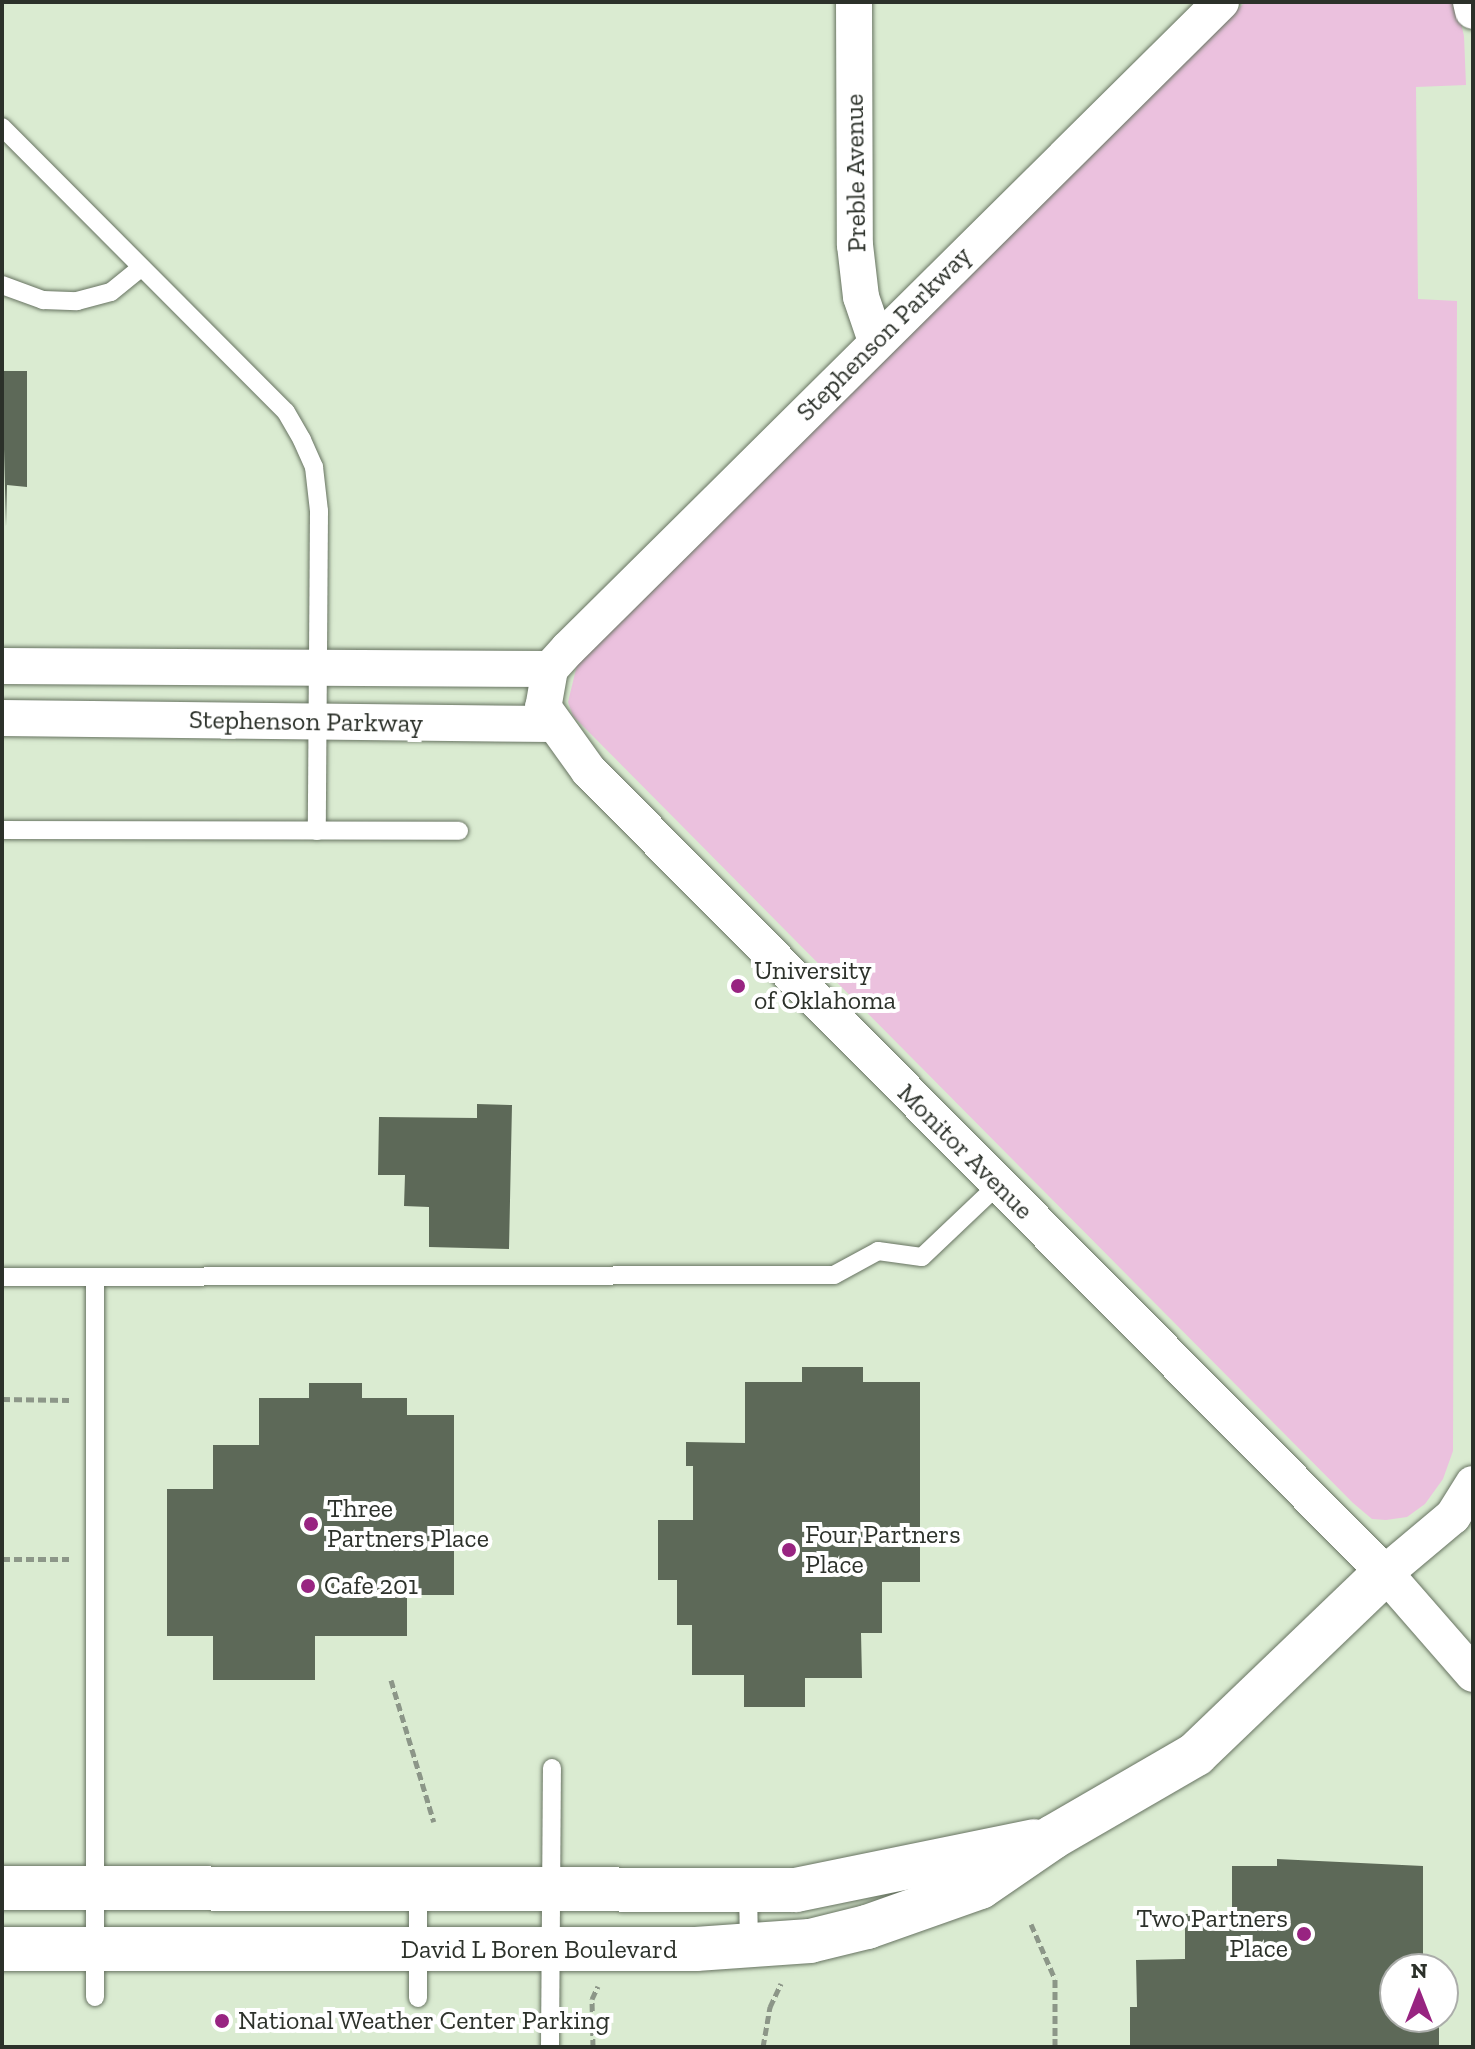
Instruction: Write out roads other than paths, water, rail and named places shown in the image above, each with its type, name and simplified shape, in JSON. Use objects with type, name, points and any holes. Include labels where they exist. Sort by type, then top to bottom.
[{"type":"street","name":"Preble Avenue","points":[[854,2],[855,245],[861,297],[876,341]]},
{"type":"street","name":"Stephenson Parkway","points":[[2,666],[550,669],[876,341],[1221,2]]},
{"type":"street","points":[[1471,2],[1473,11]]},
{"type":"street","points":[[550,669],[543,707],[552,724]]},
{"type":"street","name":"Stephenson Parkway","points":[[2,718],[552,724]]},
{"type":"street","name":"Monitor Avenue","points":[[552,724],[589,771],[1385,1573],[1473,1674]]},
{"type":"street","points":[[1385,1573],[1453,1516],[1473,1484]]},
{"type":"street","name":"David L Boren Boulevard","points":[[2,1949],[550,1951],[810,1941],[912,1913],[980,1887],[1053,1837],[1196,1754],[1385,1573]]},
{"type":"street","name":"David L Boren Boulevard","points":[[2,1888],[748,1891],[860,1881],[1053,1837]]},
{"type":"lane","points":[[2,127],[286,412],[302,440],[318,497],[317,831]]},
{"type":"lane","points":[[2,285],[43,300],[77,301],[111,292],[141,268]]},
{"type":"lane","points":[[2,830],[459,831]]},
{"type":"lane","points":[[2,1277],[834,1275],[878,1251],[922,1257],[998,1185]]},
{"type":"lane","points":[[95,1277],[95,1997]]},
{"type":"lane","points":[[550,2047],[552,1768]]},
{"type":"lane","points":[[418,1890],[418,1998]]},
{"type":"lane","points":[[748,1891],[749,1945]]},
{"type":"place","name":"University of Oklahoma","points":[[738,986]]},
{"type":"place","name":"Three Partners Place","points":[[311,1524]]},
{"type":"place","name":"Four Partners Place","points":[[789,1550]]},
{"type":"place","name":"Cafe 201","points":[[308,1586]]},
{"type":"place","name":"Two Partners Place","points":[[1304,1934]]},
{"type":"place","name":"National Weather Center Parking","points":[[222,2021]]}]
